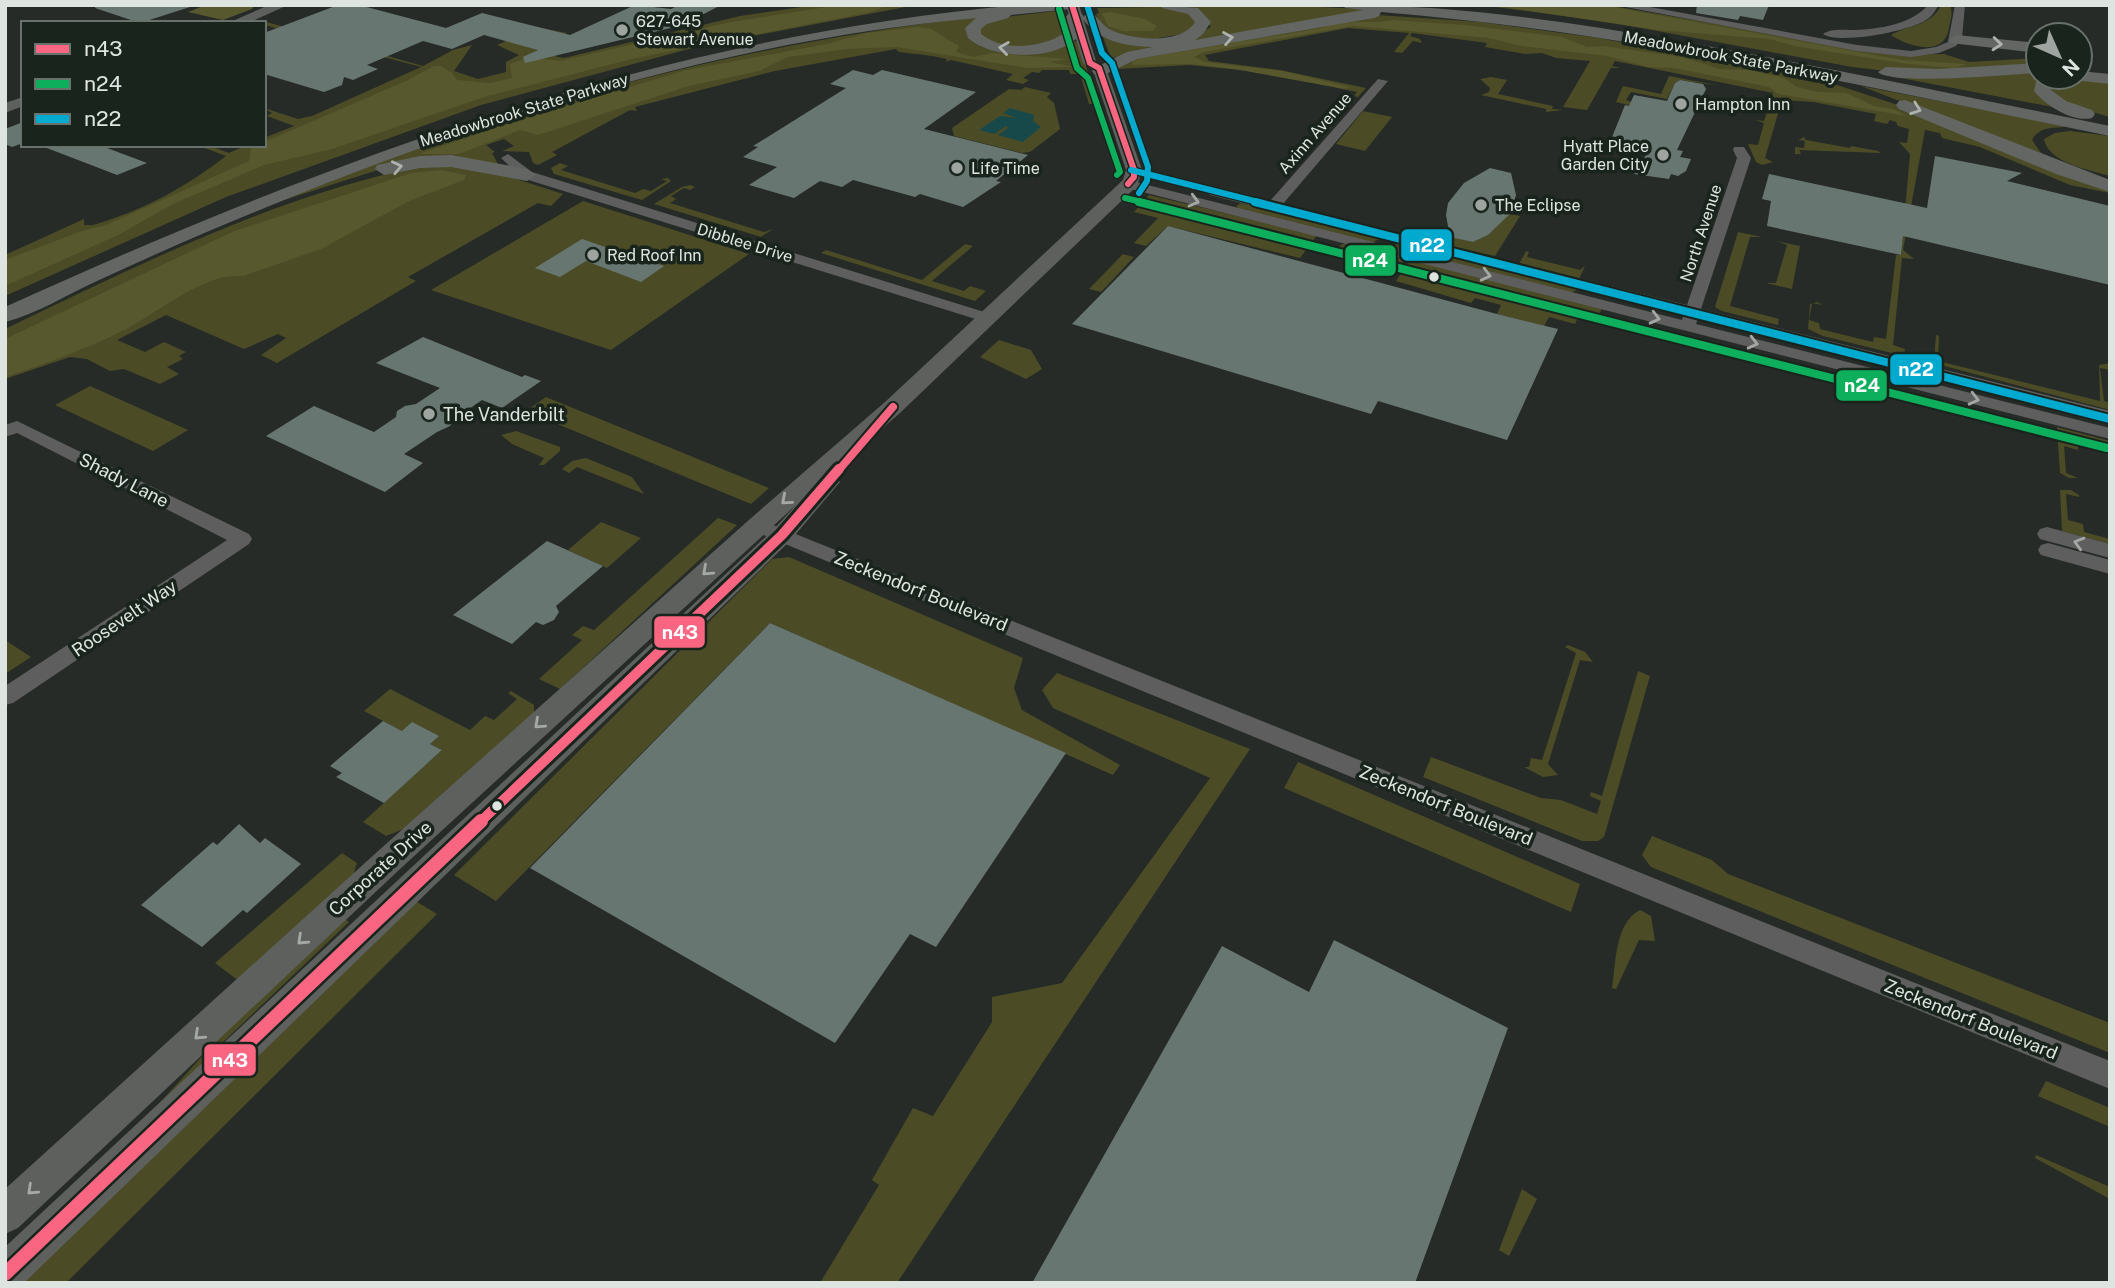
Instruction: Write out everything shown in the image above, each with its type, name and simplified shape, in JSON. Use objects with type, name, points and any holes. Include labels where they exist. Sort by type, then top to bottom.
[{"type":"highway","points":[[840,24],[919,5]]},
{"type":"highway","name":"Meadowbrook State Parkway","points":[[5,301],[236,199],[445,122],[650,63],[747,41],[840,24],[981,5]]},
{"type":"highway","points":[[1078,10],[1072,35],[1058,44],[1042,48],[996,47],[982,43],[973,35],[975,26],[986,19],[1078,10],[1108,34],[1139,41],[1177,39],[1201,28],[1203,22],[1196,13],[1167,5]]},
{"type":"highway","name":"Meadowbrook State Parkway","points":[[1350,5],[1475,16],[1621,36],[1744,55],[2110,121]]},
{"type":"highway","name":"Meadowbrook State Parkway","points":[[1437,5],[1592,24],[2110,132]]},
{"type":"highway","name":"Meadowbrook State Parkway","points":[[5,316],[110,266],[260,201],[380,155],[491,118],[631,77],[748,49],[845,30],[958,15],[1078,10]]},
{"type":"highway","points":[[1100,70],[1133,55],[1360,15],[1388,13],[1475,16]]},
{"type":"highway","points":[[1955,40],[2024,47]]},
{"type":"highway","points":[[1744,55],[1907,73],[2024,69]]},
{"type":"highway","points":[[1744,55],[1891,100],[2063,170],[2110,186]]},
{"type":"highway","points":[[2044,91],[2048,97],[2065,107],[2110,121]]},
{"type":"highway","points":[[2110,132],[2065,129],[2038,136],[2041,150],[2058,161],[2110,178]]},
{"type":"highway","points":[[110,266],[291,200],[395,167],[451,161],[527,175]]},
{"type":"main road","points":[[240,21],[282,5]]},
{"type":"main road","points":[[770,530],[893,407],[1131,180],[1100,70],[1105,62],[1078,10]]},
{"type":"main road","name":"Corporate Drive","points":[[5,1215],[388,860],[770,530]]},
{"type":"main road","name":"Corporate Drive","points":[[5,1274],[770,530]]},
{"type":"street","points":[[1620,5],[1903,54],[1950,46],[1955,40],[1960,5]]},
{"type":"street","points":[[1643,5],[1784,30],[1848,34],[1906,25]]},
{"type":"street","points":[[1934,5],[1924,17],[1889,32],[1887,37],[1908,47],[1939,50]]},
{"type":"street","points":[[1848,34],[1874,43],[1857,48]]},
{"type":"street","name":"Axinn Avenue","points":[[1273,206],[1382,81]]},
{"type":"street","name":"North Avenue","points":[[1690,319],[1744,158],[1739,150]]},
{"type":"street","name":"Dibblee Drive","points":[[508,158],[527,175],[988,318]]},
{"type":"street","points":[[1131,180],[1167,180],[1273,206],[1386,242]]},
{"type":"street","points":[[1131,180],[1223,209],[1386,242],[1690,319],[2110,434]]},
{"type":"street","points":[[1223,209],[1234,197]]},
{"type":"street","points":[[1690,319],[2110,416]]},
{"type":"street","name":"Shady Lane","points":[[5,432],[17,426],[242,539]]},
{"type":"street","name":"Zeckendorf Boulevard","points":[[770,530],[2110,1075]]},
{"type":"street","name":"Roosevelt Way","points":[[5,697],[242,539]]},
{"type":"street","points":[[2110,551],[2048,542],[2110,567]]},
{"type":"green space","points":[[816,5],[916,5],[700,46],[481,105],[226,197],[5,296],[5,255],[84,219],[84,225],[93,225],[146,205],[179,188],[226,156],[202,147],[212,147],[229,153],[242,147],[266,147],[266,137],[294,126],[267,116],[272,113],[266,109],[298,119],[312,116],[421,67],[266,25],[266,22],[423,66],[453,50],[472,45],[454,71],[478,79],[506,72],[506,62],[519,55],[497,45],[536,27],[567,33],[534,52],[564,58],[740,16]]},
{"type":"green space","points":[[1480,5],[1607,5],[1895,55],[1944,54],[1969,62],[2024,59],[2024,66],[1887,71],[1852,67],[1609,22]]},
{"type":"green space","points":[[1941,5],[1950,5],[1952,13],[1946,37],[1940,43],[1933,46],[1915,46],[1891,35],[1926,21]]},
{"type":"green space","points":[[1187,6],[1303,6],[1380,10],[1111,58],[1103,37],[1158,41],[1187,37],[1211,27],[1196,10]]},
{"type":"green space","points":[[1097,8],[1175,8],[1196,16],[1196,30],[1155,38],[1126,38],[1113,34],[1103,26],[1096,14],[1099,13]]},
{"type":"green space","points":[[1064,10],[1066,16],[1071,16],[1074,29],[1047,45],[1002,47],[978,35],[980,28],[998,18]]},
{"type":"green space","points":[[991,15],[971,26],[1000,50],[1078,41],[1098,104],[1089,104],[1080,74],[1070,74],[1069,70],[1032,72],[1023,78],[1029,80],[1023,84],[1006,80],[1013,74],[951,60],[946,62],[947,59],[899,52],[896,49],[775,71],[635,107],[637,111],[630,110],[552,152],[557,155],[538,165],[533,163],[529,152],[502,151],[514,146],[504,139],[486,145],[495,152],[492,153],[499,166],[484,162],[384,168],[284,200],[455,135],[631,82],[810,42]]},
{"type":"green space","points":[[1378,15],[1480,22],[1599,38],[1825,81],[1928,115],[2110,189],[2110,193],[2070,185],[1980,147],[1942,138],[1940,133],[1925,130],[1903,250],[1914,259],[1902,258],[1893,345],[1905,349],[1904,356],[1823,336],[1808,329],[1810,304],[1812,303],[1809,320],[1819,323],[1820,329],[1873,342],[1874,337],[1886,339],[1896,255],[1901,255],[1910,154],[1899,142],[1907,143],[1909,129],[1890,120],[1887,124],[1874,121],[1876,114],[1813,102],[1782,100],[1765,158],[1773,162],[1762,165],[1756,162],[1748,144],[1758,145],[1764,123],[1755,120],[1764,121],[1769,107],[1759,104],[1769,105],[1773,93],[1615,61],[1612,66],[1621,68],[1611,68],[1587,110],[1563,107],[1590,61],[1556,58],[1542,53],[1525,54],[1485,47],[1487,43],[1412,33],[1410,36],[1420,39],[1422,43],[1413,41],[1402,53],[1394,52],[1409,33],[1348,28],[1205,55],[1209,61],[1280,70],[1366,88],[1358,97],[1354,96],[1357,92],[1260,72],[1190,65],[1117,69],[1124,61]]},
{"type":"green space","points":[[2024,71],[2024,91],[2050,91],[2058,108],[1880,74]]},
{"type":"green space","points":[[1669,76],[1721,86],[1680,80],[1675,83],[1667,99],[1631,92],[1626,100],[1661,113],[1616,102],[1623,86],[1661,94]]},
{"type":"green space","points":[[1491,77],[1507,80],[1498,94],[1563,110],[1546,112],[1546,109],[1481,95],[1489,92],[1490,88],[1480,79]]},
{"type":"green space","points":[[2094,79],[2110,80],[2110,117],[2071,106],[2050,92],[2094,91]]},
{"type":"green space","points":[[1861,86],[2063,125],[2064,127],[2042,130],[2032,140],[2041,153],[2065,166]]},
{"type":"green space","points":[[1025,87],[1051,93],[1047,97],[1054,103],[1060,129],[1030,152],[1022,153],[954,136],[952,128],[1009,89],[1021,90]]},
{"type":"green space","points":[[1342,98],[1355,101],[1346,110],[1329,118],[1331,127],[1324,136],[1310,133]]},
{"type":"green space","points":[[1363,111],[1392,117],[1365,151],[1336,144]]},
{"type":"green space","points":[[2070,131],[2110,136],[2110,176],[2061,160],[2047,147],[2044,139],[2055,133]]},
{"type":"green space","points":[[1804,137],[1806,140],[1881,153],[1799,150],[1801,154],[1795,154],[1795,147],[1804,148],[1805,141],[1798,140]]},
{"type":"green space","points":[[560,163],[568,166],[561,170],[635,193],[643,189],[651,191],[667,181],[661,179],[668,178],[671,181],[642,200],[554,174],[551,168]]},
{"type":"green space","points":[[432,164],[483,168],[563,194],[551,206],[538,203],[408,277],[416,281],[277,363],[261,355],[286,338],[278,334],[244,349],[166,315],[117,340],[145,352],[164,342],[186,352],[179,356],[183,359],[167,367],[179,374],[160,384],[124,369],[110,371],[87,359],[70,357],[5,379],[5,329],[161,255],[267,212],[376,177]]},
{"type":"green space","points":[[682,187],[695,187],[690,190],[684,188],[671,196],[676,199],[670,203],[764,232],[773,229],[761,237],[654,204]]},
{"type":"green space","points":[[1149,195],[1317,235],[1300,258],[1168,226],[1146,246],[1134,243],[1158,218],[1134,212]]},
{"type":"green space","points":[[583,201],[749,254],[611,350],[431,290]]},
{"type":"green space","points":[[1240,203],[1377,236],[1379,239],[1371,243],[1239,209],[1236,207]]},
{"type":"green space","points":[[1510,214],[1520,216],[1495,256],[1423,240],[1429,231],[1473,242],[1488,235]]},
{"type":"green space","points":[[1738,232],[1762,237],[1750,237],[1730,306],[1779,319],[1778,325],[1715,307]]},
{"type":"green space","points":[[1402,241],[1576,286],[1578,289],[1571,293],[1396,249],[1393,246]]},
{"type":"green space","points":[[1776,241],[1800,246],[1792,289],[1766,283],[1776,283],[1787,245]]},
{"type":"green space","points":[[1345,243],[1401,258],[1404,262],[1396,264],[1340,250],[1339,246]]},
{"type":"green space","points":[[965,244],[973,246],[932,281],[964,291],[970,286],[986,291],[975,301],[821,253],[826,250],[922,280]]},
{"type":"green space","points":[[1526,251],[1529,252],[1527,257],[1580,270],[1585,266],[1579,279],[1519,264]]},
{"type":"green space","points":[[1123,254],[1134,257],[1101,292],[1089,289]]},
{"type":"green space","points":[[1412,257],[1603,306],[1598,317],[1580,313],[1575,324],[1549,317],[1544,326],[1497,314],[1501,305],[1475,298],[1471,303],[1396,281]]},
{"type":"green space","points":[[1936,335],[1939,336],[1938,361],[2100,401],[2099,365],[2110,363],[2110,370],[2100,368],[2104,401],[2110,403],[2110,410],[1937,364],[1934,361]]},
{"type":"green space","points":[[999,340],[1031,350],[1042,369],[1026,379],[980,357]]},
{"type":"green space","points":[[90,386],[188,430],[153,451],[55,405]]},
{"type":"green space","points":[[546,397],[769,488],[751,504],[526,411]]},
{"type":"green space","points":[[2057,427],[2110,441],[2110,451],[2078,443],[2078,450],[2064,446],[2066,473],[2078,478],[2069,478],[2060,473]]},
{"type":"green space","points":[[516,431],[560,447],[560,451],[544,465],[539,465],[544,458],[512,444],[501,435]]},
{"type":"green space","points":[[586,458],[632,477],[644,494],[577,467],[569,473],[562,469],[572,461]]},
{"type":"green space","points":[[2060,490],[2071,490],[2079,495],[2066,494],[2068,520],[2083,524],[2084,532],[2110,539],[2110,544],[2062,531]]},
{"type":"green space","points":[[718,518],[737,525],[560,689],[539,679],[582,640],[572,635],[583,626],[594,630]]},
{"type":"green space","points":[[601,522],[641,538],[607,568],[568,550]]},
{"type":"green space","points":[[789,557],[1023,658],[1014,688],[1022,710],[1120,765],[1113,775],[770,623],[496,901],[454,875],[772,559]]},
{"type":"green space","points":[[5,640],[31,657],[5,674]]},
{"type":"green space","points":[[1568,645],[1585,652],[1593,662],[1580,660],[1548,764],[1558,775],[1543,777],[1524,767],[1529,767],[1531,758],[1542,760],[1576,653],[1565,647]]},
{"type":"green space","points":[[1638,671],[1650,676],[1604,837],[1598,841],[1582,841],[1423,777],[1431,757],[1541,798],[1561,800],[1597,814],[1601,801],[1590,796],[1591,792],[1602,796]]},
{"type":"green space","points":[[1057,673],[1250,749],[897,1283],[820,1283],[879,1185],[872,1180],[913,1108],[933,1116],[992,1022],[992,997],[1062,983],[1210,778],[1053,708],[1042,690]]},
{"type":"green space","points":[[390,689],[470,730],[485,716],[494,720],[517,699],[508,693],[511,691],[534,705],[534,713],[411,826],[386,836],[363,822],[442,750],[430,744],[438,736],[402,731],[364,711]]},
{"type":"green space","points":[[1298,762],[1580,884],[1571,912],[1284,788]]},
{"type":"green space","points":[[1652,836],[1712,860],[1728,874],[2110,1023],[2110,1053],[1651,867],[1642,855]]},
{"type":"green space","points":[[342,853],[357,863],[351,882],[239,981],[215,963]]},
{"type":"green space","points":[[414,900],[437,914],[66,1283],[19,1283]]},
{"type":"green space","points":[[1640,910],[1651,916],[1655,941],[1639,940],[1616,989],[1612,988],[1621,934],[1632,916]]},
{"type":"green space","points":[[345,919],[349,922],[219,1046],[165,1107],[135,1130],[218,1039]]},
{"type":"green space","points":[[2046,1081],[2110,1108],[2110,1127],[2038,1096]]},
{"type":"green space","points":[[2036,1155],[2110,1187],[2110,1199],[2035,1158]]},
{"type":"green space","points":[[1522,1189],[1537,1199],[1509,1256],[1499,1250]]},
{"type":"shaded area","points":[[206,5],[254,5],[252,9],[223,20],[188,12]]},
{"type":"shaded area","points":[[839,5],[890,5],[871,12],[636,58],[487,96],[332,149],[264,165],[173,204],[118,235],[5,286],[5,260],[82,231],[106,225],[249,161],[251,148],[266,147],[266,141],[406,81],[434,66],[441,66],[457,80],[490,83],[512,78],[510,64],[530,57],[560,61],[726,23]]},
{"type":"shaded area","points":[[1491,5],[1603,5],[1902,60],[1967,64],[1955,68],[1908,64],[1794,46],[1770,39],[1657,30]]},
{"type":"shaded area","points":[[1111,12],[1145,19],[1157,26],[1153,31],[1123,31],[1108,26],[1102,13]]},
{"type":"shaded area","points":[[1392,20],[1465,25],[1562,37],[1587,47],[1603,46],[1682,57],[1720,69],[1750,70],[1784,78],[1797,87],[1818,92],[1847,93],[1874,106],[1893,109],[1907,116],[1778,94],[1769,87],[1674,68],[1648,67],[1607,56],[1521,46],[1489,38],[1353,26],[1204,52],[1194,57],[1205,62],[1283,71],[1350,87],[1345,89],[1190,64],[1131,65],[1134,60],[1142,58],[1339,23]]},
{"type":"shaded area","points":[[919,27],[931,29],[959,46],[956,52],[973,57],[992,53],[1068,59],[1049,62],[1075,67],[1028,68],[896,47],[847,49],[788,57],[759,71],[689,86],[538,135],[520,130],[459,154],[419,154],[524,118],[687,70],[827,44],[866,33]]},
{"type":"shaded area","points":[[441,170],[466,175],[464,180],[409,201],[321,249],[243,276],[213,280],[112,336],[5,377],[5,339],[232,232],[411,173]]},
{"type":"water","points":[[1010,108],[1034,115],[1033,121],[1041,127],[1023,142],[998,135],[1008,128],[1006,126],[994,134],[979,130],[1000,116],[1017,118],[1003,113]]},
{"type":"building","points":[[96,5],[190,5],[146,21],[134,21],[95,8]]},
{"type":"building","points":[[338,5],[359,5],[446,28],[482,13],[570,35],[635,5],[671,9],[679,5],[721,5],[683,25],[525,63],[523,57],[538,50],[484,35],[452,49],[423,41],[367,65],[378,69],[353,80],[344,77],[342,85],[324,92],[266,75],[266,32]]},
{"type":"building","points":[[1697,5],[1769,5],[1763,20],[1740,16],[1738,20],[1696,13]]},
{"type":"building","points":[[853,70],[873,75],[882,70],[976,92],[924,129],[1028,155],[996,181],[1001,182],[963,207],[920,194],[915,197],[853,180],[842,187],[820,181],[794,198],[749,185],[777,167],[743,157],[758,147],[753,146],[846,88],[830,84]]},
{"type":"building","points":[[1680,80],[1703,84],[1706,89],[1677,150],[1683,151],[1680,157],[1691,159],[1686,171],[1678,176],[1671,174],[1669,179],[1634,174],[1646,155],[1608,147],[1625,105],[1629,106],[1634,95],[1667,101],[1675,83]]},
{"type":"building","points":[[21,123],[21,144],[12,147],[5,144],[5,129]]},
{"type":"building","points":[[44,147],[104,147],[147,163],[117,175]]},
{"type":"building","points":[[1935,156],[2022,173],[2007,181],[2110,206],[2110,285],[1903,236],[1901,255],[1767,226],[1771,201],[1762,199],[1769,174],[1927,208]]},
{"type":"building","name":"The Eclipse","points":[[1490,168],[1511,173],[1516,195],[1510,214],[1488,235],[1473,242],[1450,237],[1446,215],[1448,203],[1464,183]]},
{"type":"building","points":[[1168,226],[1558,329],[1507,440],[1378,401],[1371,414],[1072,324]]},
{"type":"building","name":"Red Roof Inn","points":[[582,239],[664,266],[641,282],[586,261],[560,277],[535,268]]},
{"type":"building","name":"The Vanderbilt","points":[[423,337],[522,377],[525,375],[541,381],[502,408],[482,400],[456,418],[450,426],[404,454],[423,463],[385,492],[266,436],[314,406],[374,432],[396,417],[397,411],[416,404],[440,388],[376,363]]},
{"type":"building","points":[[547,541],[603,566],[556,606],[559,612],[554,620],[543,625],[536,622],[512,644],[453,615]]},
{"type":"building","points":[[770,623],[1066,753],[936,947],[910,934],[835,1043],[530,868]]},
{"type":"building","points":[[383,721],[402,731],[412,722],[439,736],[430,744],[442,750],[384,803],[336,777],[342,773],[330,766]]},
{"type":"building","points":[[239,824],[260,843],[265,838],[301,864],[247,913],[243,910],[202,947],[141,905],[213,842],[217,845]]},
{"type":"building","points":[[1334,940],[1508,1028],[1415,1283],[1032,1283],[1222,946],[1309,992]]},
{"type":"transit line","name":"n43","points":[[1072,5],[1090,63],[1099,68],[1134,170],[1134,177],[1128,184]]},
{"type":"transit line","name":"n22","points":[[1087,5],[1102,53],[1112,63],[1148,167],[1147,181],[1139,193]]},
{"type":"transit line","name":"n24","points":[[1059,9],[1077,68],[1088,78],[1120,172],[1117,175]]},
{"type":"transit line","name":"n22","points":[[1131,170],[2110,419]]},
{"type":"transit line","name":"n24","points":[[1125,198],[2107,448]]},
{"type":"transit line","name":"n43","points":[[5,1274],[782,535],[893,407]]},
{"type":"place","name":"627-645 Stewart Avenue","points":[[622,30]]},
{"type":"place","name":"Hampton Inn","points":[[1681,104]]},
{"type":"place","name":"Hyatt Place Garden City","points":[[1663,155]]},
{"type":"place","name":"Life Time","points":[[957,168]]},
{"type":"place","name":"The Eclipse","points":[[1481,205]]},
{"type":"place","name":"Red Roof Inn","points":[[593,255]]},
{"type":"place","name":"The Vanderbilt","points":[[429,414]]}]
